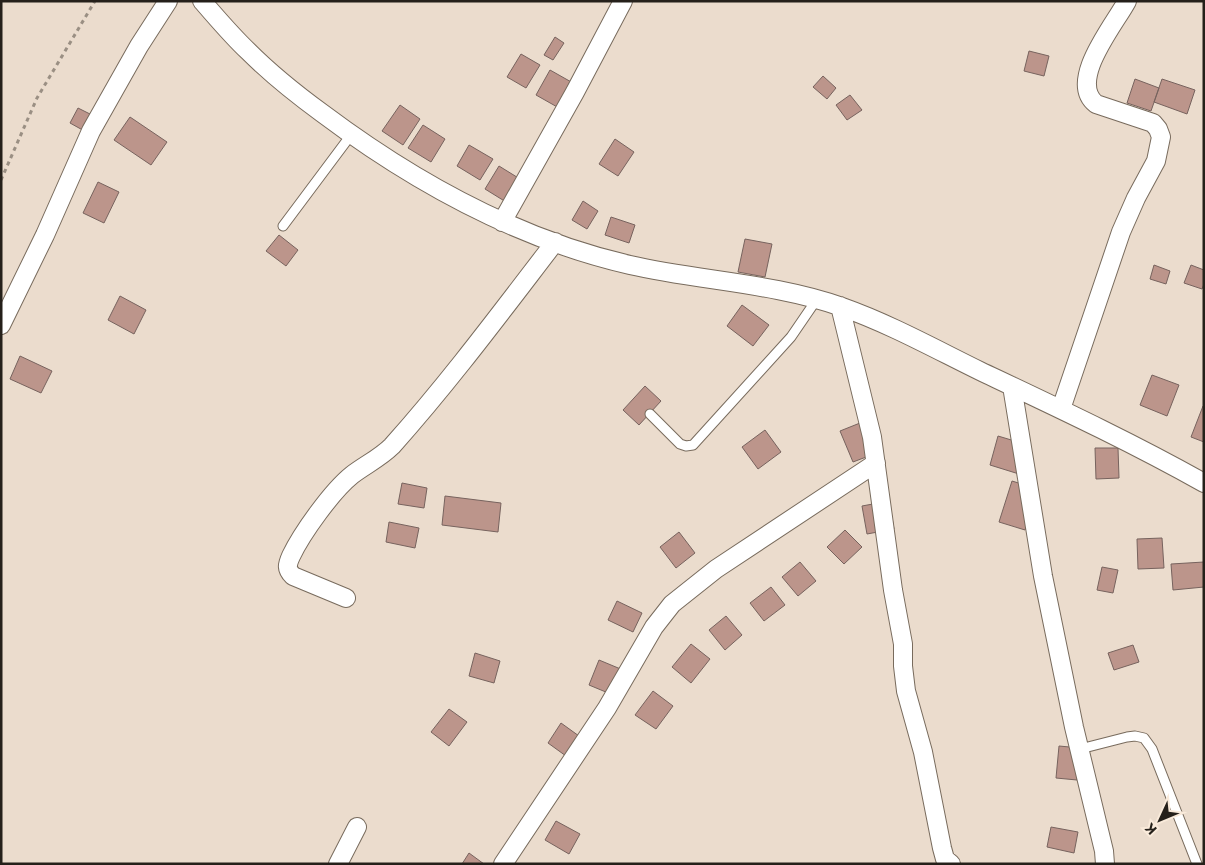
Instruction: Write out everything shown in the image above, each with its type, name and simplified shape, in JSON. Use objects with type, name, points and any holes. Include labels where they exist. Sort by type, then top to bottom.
[{"type":"street","points":[[1,325],[45,235],[92,131],[168,1]]},
{"type":"street","points":[[202,1],[247,51],[292,90],[351,135],[433,188],[502,222],[599,257],[632,266],[786,292],[840,306],[892,328],[1137,446],[1204,483]]},
{"type":"street","points":[[502,222],[575,92],[623,1]]},
{"type":"street","points":[[1061,410],[1121,232],[1136,198],[1156,161],[1160,148],[1161,138],[1158,129],[1153,123],[1096,104],[1090,99],[1088,92],[1090,66],[1127,1]]},
{"type":"street","points":[[346,598],[293,576],[288,571],[287,566],[294,552],[324,506],[341,486],[363,467],[381,455],[406,429],[478,342],[555,242]]},
{"type":"street","points":[[840,306],[872,437],[893,590],[903,644],[906,691],[923,752],[942,848],[946,859],[951,864]]},
{"type":"street","points":[[1012,386],[1043,576],[1104,851],[1105,864]]},
{"type":"street","points":[[503,864],[607,708],[654,626],[668,610],[686,592],[716,569],[876,463]]},
{"type":"street","points":[[338,864],[357,827]]},
{"type":"lane","points":[[284,226],[351,135]]},
{"type":"lane","points":[[650,414],[680,444],[686,446],[693,445],[791,338],[817,299]]},
{"type":"lane","points":[[1080,749],[1127,737],[1144,738],[1152,749],[1197,864]]},
{"type":"path","points":[[1,180],[37,98],[95,1]]},
{"type":"building","points":[[555,37],[564,43],[553,60],[544,55]]},
{"type":"building","points":[[1029,51],[1049,56],[1044,76],[1024,71]]},
{"type":"building","points":[[521,54],[540,65],[526,88],[507,77]]},
{"type":"building","points":[[550,70],[573,83],[559,108],[536,95]]},
{"type":"building","points":[[823,76],[836,88],[827,99],[813,87]]},
{"type":"building","points":[[1135,79],[1159,88],[1151,111],[1127,103]]},
{"type":"building","points":[[1162,79],[1195,90],[1187,114],[1154,102]]},
{"type":"building","points":[[850,95],[862,110],[847,120],[836,105]]},
{"type":"building","points":[[400,105],[420,119],[403,145],[382,131]]},
{"type":"building","points":[[78,108],[96,117],[88,133],[70,123]]},
{"type":"building","points":[[130,117],[167,142],[151,165],[114,140]]},
{"type":"building","points":[[423,125],[445,139],[431,162],[408,148]]},
{"type":"building","points":[[615,139],[634,152],[618,176],[599,164]]},
{"type":"building","points":[[469,145],[493,159],[480,180],[457,166]]},
{"type":"building","points":[[499,166],[520,179],[506,202],[485,189]]},
{"type":"building","points":[[98,182],[119,192],[104,223],[83,213]]},
{"type":"building","points":[[583,201],[598,211],[587,229],[572,220]]},
{"type":"building","points":[[611,217],[635,225],[629,243],[605,235]]},
{"type":"building","points":[[279,235],[298,250],[286,266],[266,251]]},
{"type":"building","points":[[745,239],[772,244],[765,277],[738,272]]},
{"type":"building","points":[[1154,265],[1170,271],[1166,284],[1150,279]]},
{"type":"building","points":[[1191,265],[1204,270],[1202,289],[1184,283]]},
{"type":"building","points":[[120,296],[146,310],[134,334],[108,320]]},
{"type":"building","points":[[742,305],[769,325],[753,346],[727,326]]},
{"type":"building","points":[[20,356],[52,371],[41,393],[10,379]]},
{"type":"building","points":[[1152,375],[1179,385],[1167,416],[1140,405]]},
{"type":"building","points":[[645,386],[661,401],[639,425],[623,410]]},
{"type":"building","points":[[1204,406],[1204,442],[1191,437]]},
{"type":"building","points":[[870,419],[882,451],[853,462],[840,431]]},
{"type":"building","points":[[765,430],[781,452],[758,469],[742,447]]},
{"type":"building","points":[[998,436],[1028,445],[1019,474],[990,465]]},
{"type":"building","points":[[1095,448],[1118,448],[1119,478],[1096,479]]},
{"type":"building","points":[[1012,481],[1038,489],[1025,530],[999,522]]},
{"type":"building","points":[[402,483],[427,488],[424,508],[398,504]]},
{"type":"building","points":[[445,496],[501,503],[498,532],[442,525]]},
{"type":"building","points":[[889,501],[894,529],[867,534],[862,506]]},
{"type":"building","points":[[389,522],[419,528],[415,548],[386,542]]},
{"type":"building","points":[[845,530],[862,547],[844,564],[827,547]]},
{"type":"building","points":[[679,532],[695,553],[676,568],[660,547]]},
{"type":"building","points":[[1162,538],[1164,568],[1138,569],[1137,539]]},
{"type":"building","points":[[800,562],[816,581],[798,596],[782,577]]},
{"type":"building","points":[[1204,562],[1204,587],[1173,590],[1171,564]]},
{"type":"building","points":[[1102,567],[1118,570],[1113,593],[1097,590]]},
{"type":"building","points":[[771,587],[785,605],[764,621],[750,603]]},
{"type":"building","points":[[617,601],[642,613],[633,632],[608,620]]},
{"type":"building","points":[[726,616],[742,635],[725,650],[709,630]]},
{"type":"building","points":[[691,644],[710,659],[691,683],[672,667]]},
{"type":"building","points":[[1133,645],[1139,662],[1114,670],[1108,653]]},
{"type":"building","points":[[475,653],[500,661],[494,683],[469,676]]},
{"type":"building","points":[[599,660],[623,670],[613,695],[589,685]]},
{"type":"building","points":[[653,691],[673,706],[656,729],[635,715]]},
{"type":"building","points":[[449,709],[467,722],[449,746],[431,732]]},
{"type":"building","points":[[561,723],[579,736],[566,756],[548,743]]},
{"type":"building","points":[[1059,746],[1080,748],[1077,780],[1056,778]]},
{"type":"building","points":[[556,821],[580,834],[569,854],[545,840]]},
{"type":"building","points":[[1051,827],[1078,832],[1074,853],[1047,847]]},
{"type":"building","points":[[469,853],[484,864],[462,864]]}]
